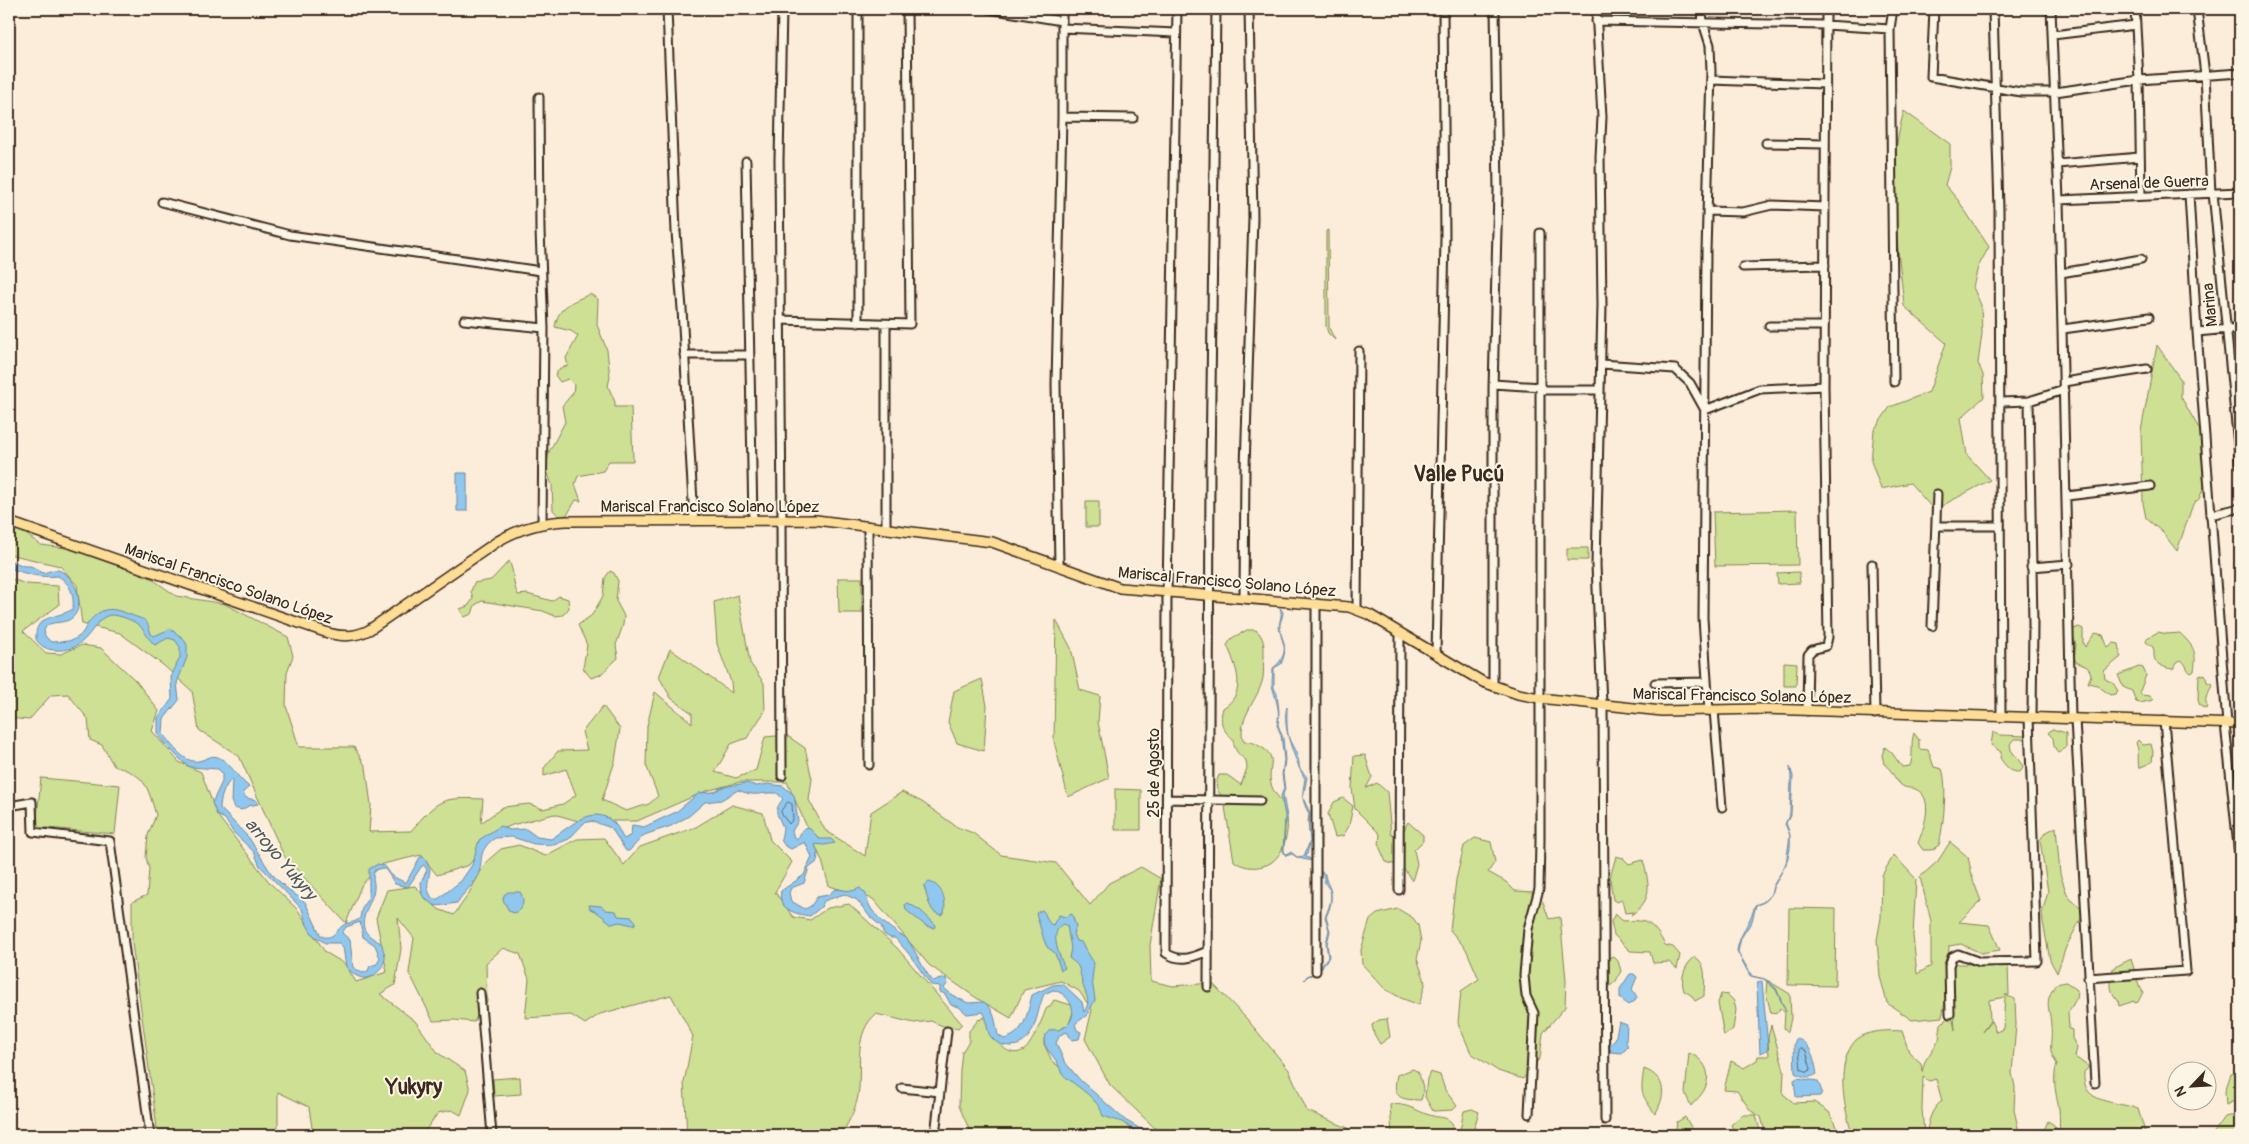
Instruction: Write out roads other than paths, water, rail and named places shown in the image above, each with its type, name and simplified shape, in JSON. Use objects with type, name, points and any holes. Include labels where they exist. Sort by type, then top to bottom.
[{"type":"main road","name":"Mariscal Francisco Solano López","points":[[9,522],[328,633],[346,637],[356,636],[369,630],[508,536],[542,524],[568,521],[816,520],[992,542],[1117,588],[1316,603],[1357,609],[1493,686],[1539,698],[1662,710],[1807,711],[2240,724]]},
{"type":"street","points":[[667,9],[675,222],[694,520]]},
{"type":"street","points":[[782,9],[779,160],[782,776]]},
{"type":"street","points":[[858,9],[858,323]]},
{"type":"street","points":[[781,320],[910,324],[907,9]]},
{"type":"street","points":[[989,9],[1062,24],[1176,33]]},
{"type":"street","points":[[1059,566],[1056,384],[1062,117],[1062,9]]},
{"type":"street","name":"25 de Agosto","points":[[1177,9],[1167,593],[1166,953],[1171,957],[1182,959],[1208,951]]},
{"type":"street","points":[[1208,986],[1208,595],[1216,9]]},
{"type":"street","points":[[1244,598],[1246,430],[1252,218],[1249,9]]},
{"type":"street","points":[[1436,654],[1445,238],[1443,9]]},
{"type":"street","points":[[1493,686],[1493,384],[1498,190],[1495,9]]},
{"type":"street","points":[[1596,9],[1602,116],[1601,364],[1596,565],[1602,705],[1605,1120]]},
{"type":"street","points":[[1702,9],[1703,23],[1710,45],[1711,80],[1707,211],[1703,618],[1707,682],[1722,807]]},
{"type":"street","points":[[1807,711],[1808,655],[1812,650],[1824,647],[1827,644],[1824,386],[1826,9]]},
{"type":"street","points":[[1893,9],[1890,29],[1894,382]]},
{"type":"street","points":[[1934,9],[1931,77],[2021,92],[2054,92],[2139,80],[2240,73]]},
{"type":"street","points":[[1993,9],[1997,88],[2001,402],[2001,717]]},
{"type":"street","points":[[2051,9],[2063,329],[2073,719],[2095,1083]]},
{"type":"street","points":[[2136,9],[2141,196]]},
{"type":"street","name":"Marina","points":[[2197,9],[2205,75],[2212,193],[2240,465]]},
{"type":"street","points":[[1596,21],[1826,25],[1890,29]]},
{"type":"street","points":[[2053,35],[2136,25]]},
{"type":"street","points":[[1711,80],[1826,84]]},
{"type":"street","points":[[539,97],[541,271],[544,328],[542,524]]},
{"type":"street","points":[[1062,117],[1133,118]]},
{"type":"street","points":[[1766,144],[1825,144]]},
{"type":"street","points":[[2057,164],[2140,156]]},
{"type":"street","points":[[746,161],[748,354],[753,519]]},
{"type":"street","name":"Arsenal de Guerra","points":[[2059,200],[2240,192]]},
{"type":"street","points":[[2189,194],[2196,332],[2226,724],[2240,865]]},
{"type":"street","points":[[162,202],[290,235],[541,271]]},
{"type":"street","points":[[1707,211],[1743,212],[1772,205],[1825,207]]},
{"type":"street","points":[[1529,1114],[1534,1013],[1526,996],[1524,975],[1528,929],[1539,888],[1542,388],[1540,233]]},
{"type":"street","points":[[2061,273],[2141,259]]},
{"type":"street","points":[[1743,267],[1824,265]]},
{"type":"street","points":[[2063,329],[2149,317]]},
{"type":"street","points":[[464,320],[544,328]]},
{"type":"street","points":[[886,324],[886,529]]},
{"type":"street","points":[[1769,326],[1824,326]]},
{"type":"street","points":[[2196,332],[2240,328]]},
{"type":"street","points":[[1357,609],[1359,351]]},
{"type":"street","points":[[684,355],[748,354]]},
{"type":"street","points":[[1601,364],[1675,369],[1690,383],[1705,410]]},
{"type":"street","points":[[2064,382],[2147,369]]},
{"type":"street","points":[[1493,384],[1600,390]]},
{"type":"street","points":[[1705,410],[1760,389],[1824,386]]},
{"type":"street","points":[[2001,402],[2029,401],[2064,390]]},
{"type":"street","points":[[1950,1014],[1949,966],[1950,958],[1953,956],[1961,954],[1980,962],[2037,961],[2031,717],[2029,401]]},
{"type":"street","points":[[2067,496],[2150,486]]},
{"type":"street","points":[[1932,626],[1937,494]]},
{"type":"street","points":[[2210,515],[2240,508]]},
{"type":"street","points":[[868,526],[869,765]]},
{"type":"street","points":[[1936,526],[2000,526]]},
{"type":"street","points":[[1872,564],[1875,714]]},
{"type":"street","points":[[2031,567],[2069,564]]},
{"type":"street","points":[[1316,603],[1316,971]]},
{"type":"street","points":[[1399,890],[1400,633]]},
{"type":"street","points":[[1655,683],[1707,682]]},
{"type":"street","points":[[2088,978],[2186,971],[2164,721]]},
{"type":"street","points":[[1167,799],[1260,801]]},
{"type":"street","points":[[9,806],[32,802],[33,832],[110,841],[150,1135]]},
{"type":"street","points":[[480,992],[492,1135]]},
{"type":"street","points":[[935,1135],[947,1031]]},
{"type":"street","points":[[902,1088],[940,1092]]},
{"type":"water","points":[[457,473],[467,473],[467,511],[457,511]]},
{"type":"water","points":[[9,560],[24,566],[31,566],[43,573],[58,570],[64,573],[74,584],[77,590],[79,605],[77,611],[67,621],[47,625],[44,630],[45,636],[51,642],[75,639],[82,634],[94,617],[104,610],[119,611],[145,620],[151,634],[154,636],[170,629],[183,638],[187,645],[187,657],[177,683],[179,700],[164,719],[163,734],[180,753],[190,760],[202,760],[213,756],[220,758],[249,787],[243,792],[244,795],[256,800],[258,804],[248,806],[242,810],[234,808],[231,801],[232,779],[223,792],[220,808],[249,838],[271,873],[305,902],[321,936],[332,936],[345,924],[360,918],[362,908],[369,896],[369,869],[378,864],[385,866],[392,876],[406,883],[420,857],[424,857],[430,869],[429,891],[433,899],[438,899],[461,881],[472,865],[479,840],[500,826],[510,830],[526,829],[537,837],[551,839],[581,819],[597,815],[613,822],[624,839],[631,835],[632,825],[644,827],[676,812],[699,793],[713,792],[723,787],[746,783],[757,786],[768,784],[783,786],[794,795],[798,821],[792,831],[794,838],[798,838],[803,829],[808,827],[820,839],[831,839],[835,843],[815,844],[818,854],[817,862],[809,868],[804,883],[791,888],[789,893],[791,901],[805,909],[811,906],[817,897],[828,895],[835,889],[852,891],[860,888],[866,894],[873,912],[883,922],[906,938],[933,981],[946,978],[948,983],[944,988],[952,995],[968,1003],[984,1002],[991,1009],[998,1035],[1004,1039],[1017,1033],[1021,1028],[1032,995],[1053,985],[1063,984],[1082,1002],[1084,1012],[1087,997],[1079,968],[1069,958],[1071,948],[1067,926],[1063,924],[1056,933],[1056,945],[1065,968],[1061,970],[1055,953],[1047,947],[1036,913],[1042,910],[1053,925],[1059,915],[1065,917],[1072,914],[1076,927],[1073,934],[1076,941],[1081,942],[1094,963],[1092,980],[1095,1000],[1087,1015],[1075,1024],[1077,1030],[1081,1032],[1079,1039],[1072,1040],[1067,1032],[1060,1035],[1056,1043],[1064,1061],[1080,1080],[1125,1120],[1151,1135],[1142,1135],[1122,1122],[1103,1116],[1094,1100],[1066,1078],[1056,1060],[1046,1048],[1044,1039],[1046,1035],[1050,1030],[1058,1030],[1067,1025],[1073,1013],[1069,1001],[1060,992],[1053,990],[1044,994],[1034,1026],[1026,1040],[1012,1046],[1003,1045],[989,1034],[983,1012],[967,1014],[959,1007],[951,1005],[945,994],[940,992],[940,986],[931,985],[909,954],[895,938],[890,938],[884,934],[881,926],[870,917],[857,900],[844,894],[824,901],[821,907],[810,916],[799,914],[785,907],[782,903],[781,891],[804,875],[812,857],[805,842],[791,849],[785,846],[781,840],[783,828],[777,810],[783,799],[777,793],[754,794],[738,790],[721,800],[705,802],[689,816],[671,826],[644,835],[629,851],[626,851],[611,828],[592,821],[584,823],[569,839],[554,845],[534,844],[512,837],[495,838],[482,853],[479,873],[476,879],[457,903],[437,906],[429,902],[422,895],[421,882],[427,870],[424,865],[408,887],[395,884],[386,870],[382,868],[375,870],[373,875],[373,895],[365,914],[364,926],[366,932],[371,937],[382,944],[385,959],[384,964],[375,975],[367,978],[358,977],[346,967],[343,947],[339,943],[325,943],[313,935],[307,925],[302,909],[260,866],[254,852],[233,832],[225,819],[217,815],[212,803],[222,782],[222,773],[218,769],[190,767],[164,743],[158,734],[158,718],[172,699],[171,677],[180,657],[180,647],[175,640],[168,638],[155,645],[139,625],[112,615],[100,621],[84,640],[76,646],[52,650],[42,646],[36,639],[36,631],[39,625],[48,618],[73,609],[71,590],[66,582],[58,576],[33,575],[9,568]],"holes":[[[360,922],[363,937],[375,945],[380,958],[377,964],[370,966],[368,971],[362,973],[353,967],[350,940],[342,933],[346,927]]]},
{"type":"water","points":[[1280,608],[1283,612],[1280,626],[1281,634],[1279,628]]},
{"type":"water","points":[[1284,652],[1281,664],[1274,668],[1274,688],[1277,694],[1278,725],[1283,738],[1285,760],[1283,774],[1285,789],[1283,794],[1287,818],[1284,851],[1286,855],[1291,852],[1297,857],[1304,856],[1310,841],[1308,822],[1309,814],[1303,798],[1310,813],[1309,830],[1311,840],[1306,857],[1313,860],[1315,868],[1325,874],[1331,893],[1325,882],[1324,876],[1313,868],[1312,861],[1298,858],[1292,854],[1286,856],[1283,851],[1285,816],[1281,796],[1284,788],[1282,775],[1284,760],[1281,735],[1277,725],[1277,702],[1272,687],[1273,668],[1279,663]]},
{"type":"water","points":[[1287,707],[1290,739],[1288,734],[1286,724]]},
{"type":"water","points":[[1290,742],[1298,757],[1299,767],[1294,754]]},
{"type":"water","points":[[1790,767],[1793,776],[1791,814],[1786,823],[1789,833],[1785,824],[1790,813]]},
{"type":"water","points":[[1300,769],[1307,777],[1303,798],[1305,779]]},
{"type":"water","points":[[1790,837],[1789,855],[1786,862]]},
{"type":"water","points":[[929,882],[937,886],[944,898],[945,908],[944,913],[941,915],[934,912],[929,903],[924,886]]},
{"type":"water","points":[[508,892],[520,892],[523,898],[522,907],[514,913],[509,911],[503,900],[504,895]]},
{"type":"water","points":[[1770,895],[1767,900],[1764,902],[1756,905],[1752,921],[1741,938],[1738,952],[1752,976],[1765,979],[1776,988],[1786,1012],[1776,990],[1764,979],[1750,976],[1737,951],[1740,939],[1755,905],[1763,902]]},
{"type":"water","points":[[1331,899],[1330,907],[1326,917],[1330,931],[1327,944],[1329,957],[1319,973],[1308,976],[1304,980],[1308,975],[1318,973],[1321,965],[1328,957],[1326,943],[1329,930],[1325,917]]},
{"type":"water","points":[[908,903],[920,910],[936,925],[934,928],[926,926],[906,910],[905,904]]},
{"type":"water","points":[[589,905],[601,906],[606,910],[616,911],[618,916],[632,917],[636,922],[633,925],[619,922],[612,924],[590,909]]},
{"type":"water","points":[[1630,974],[1634,974],[1637,977],[1632,989],[1637,997],[1635,1001],[1628,1005],[1620,998],[1620,989]]},
{"type":"water","points":[[1762,981],[1768,1046],[1767,1050],[1760,1053],[1757,987],[1758,982]]},
{"type":"water","points":[[1619,1022],[1627,1025],[1626,1042],[1628,1047],[1622,1053],[1611,1052],[1609,1046],[1615,1040]]},
{"type":"water","points":[[1796,1038],[1809,1048],[1817,1074],[1814,1076],[1806,1077],[1795,1073],[1794,1045]]},
{"type":"water","points":[[1797,1078],[1818,1081],[1822,1092],[1820,1096],[1796,1097],[1794,1080]]},
{"type":"district","name":"Valle Pucú","points":[[1459,474]]},
{"type":"district","name":"Yukyry","points":[[414,1087]]},
{"type":"water label","name":"arroyo Yukyry","points":[[281,859]]}]
